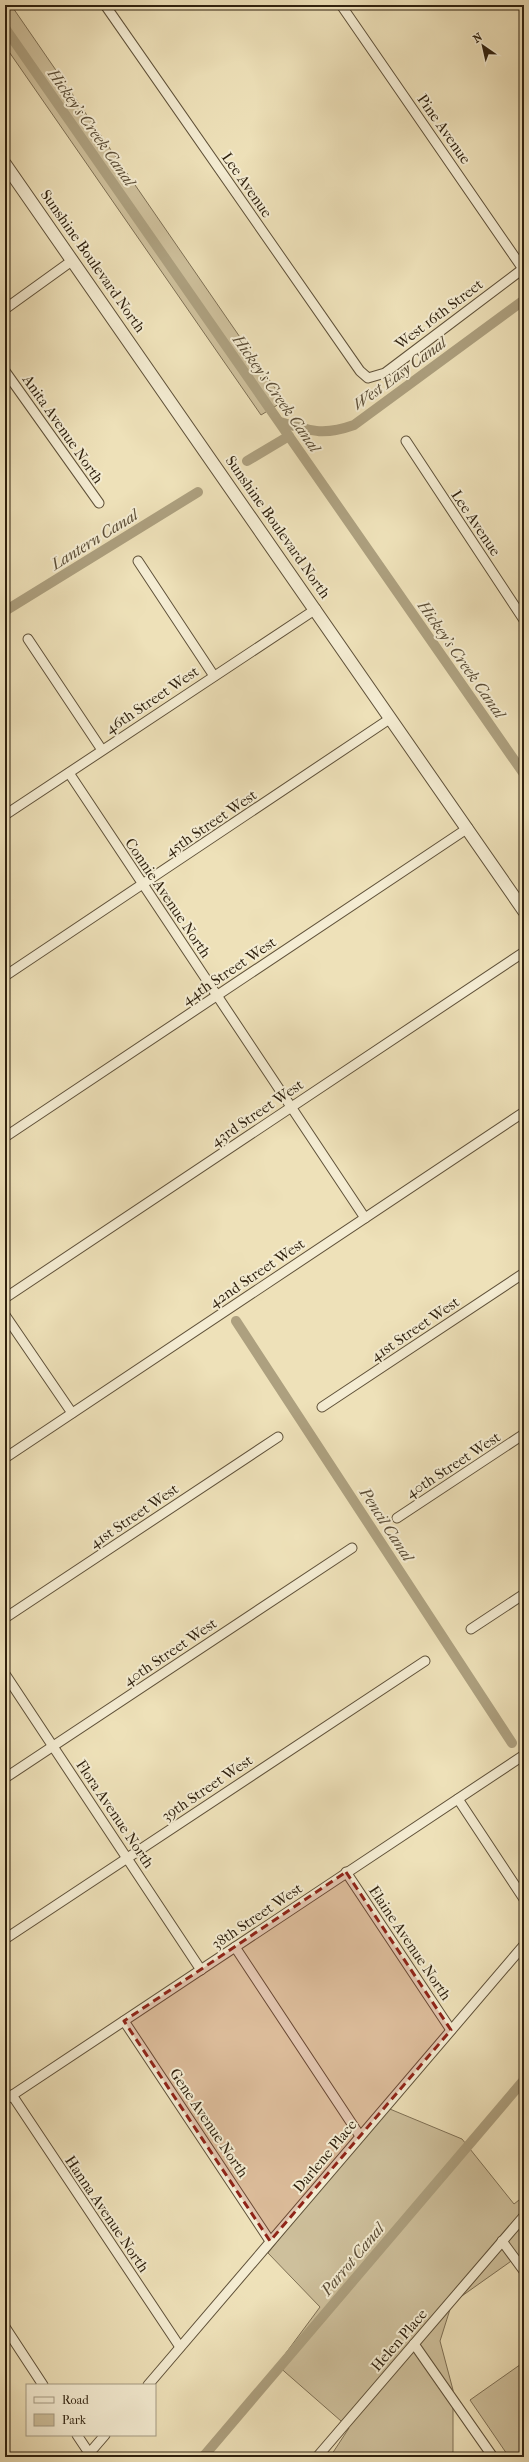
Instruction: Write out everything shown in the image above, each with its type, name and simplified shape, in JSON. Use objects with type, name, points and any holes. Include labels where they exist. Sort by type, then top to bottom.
[{"type":"street","name":"Lee Avenue","points":[[105,5],[355,364],[368,378]]},
{"type":"street","name":"Pine Avenue","points":[[341,5],[524,268]]},
{"type":"street","name":"Sunshine Boulevard North","points":[[5,164],[524,910]]},
{"type":"street","points":[[5,309],[73,260]]},
{"type":"street","name":"West 16th Street","points":[[368,378],[385,373],[524,268]]},
{"type":"street","name":"Anita Avenue North","points":[[5,371],[99,503]]},
{"type":"street","name":"Lee Avenue","points":[[406,441],[524,620]]},
{"type":"street","points":[[138,561],[214,676]]},
{"type":"street","name":"46th Street West","points":[[5,815],[316,609]]},
{"type":"street","points":[[28,639],[102,750]]},
{"type":"street","name":"45th Street West","points":[[5,976],[391,718]]},
{"type":"street","name":"Connie Avenue North","points":[[69,773],[365,1218]]},
{"type":"street","name":"44th Street West","points":[[5,1137],[468,828]]},
{"type":"street","name":"43rd Street West","points":[[5,1298],[524,952]]},
{"type":"street","name":"42nd Street West","points":[[5,1458],[524,1112]]},
{"type":"street","name":"41st Street West","points":[[322,1407],[524,1273]]},
{"type":"street","points":[[5,1315],[72,1413]]},
{"type":"street","name":"40th Street West","points":[[397,1518],[524,1434]]},
{"type":"street","name":"41st Street West","points":[[5,1618],[278,1437]]},
{"type":"street","name":"40th Street West","points":[[5,1778],[352,1548]]},
{"type":"street","points":[[471,1629],[524,1594]]},
{"type":"street","name":"39th Street West","points":[[5,1939],[425,1661]]},
{"type":"street","name":"Flora Avenue North","points":[[5,1674],[201,1970]]},
{"type":"street","name":"38th Street West","points":[[8,2098],[524,1755]]},
{"type":"street","points":[[458,1799],[524,1899]]},
{"type":"street","name":"Elaine Avenue North","points":[[346,1872],[451,2030]]},
{"type":"street","name":"Darlene Place","points":[[149,2384],[524,1945]]},
{"type":"street","points":[[235,1947],[360,2136]]},
{"type":"street","name":"Gene Avenue North","points":[[124,2021],[270,2241]]},
{"type":"street","name":"Hanna Avenue North","points":[[8,2098],[180,2347]]},
{"type":"street","name":"Helen Place","points":[[317,2457],[326,2453],[414,2344],[524,2216]]},
{"type":"street","points":[[502,2241],[524,2271]]},
{"type":"street","points":[[5,2327],[42,2384]]},
{"type":"street","points":[[414,2344],[493,2457]]},
{"type":"street","points":[[78,2436],[88,2455],[104,2436]]},
{"type":"highlighted area","points":[[346,1872],[451,2030],[270,2241],[124,2021]]},
{"type":"green space","points":[[5,5],[11,5],[284,401],[261,415],[5,46]]},
{"type":"green space","points":[[385,2107],[462,2139],[514,2204],[524,2196],[524,2252],[452,2303],[440,2341],[453,2390],[453,2452],[446,2457],[330,2457],[349,2428],[277,2365],[320,2307],[268,2253]]},
{"type":"green space","points":[[524,2362],[524,2457],[509,2457],[470,2400]]},
{"type":"waterway","name":"Hickey's Creek Canal","points":[[5,28],[524,774]]},
{"type":"waterway","name":"West Easy Canal","points":[[280,422],[317,431],[334,430],[354,425],[524,300]]},
{"type":"waterway","name":"Lantern Canal","points":[[247,461],[289,436]]},
{"type":"waterway","name":"Lantern Canal","points":[[5,611],[198,492]]},
{"type":"waterway","name":"Pencil Canal","points":[[236,1321],[512,1743]]},
{"type":"waterway","name":"Parrot Canal","points":[[203,2457],[524,2080]]}]
